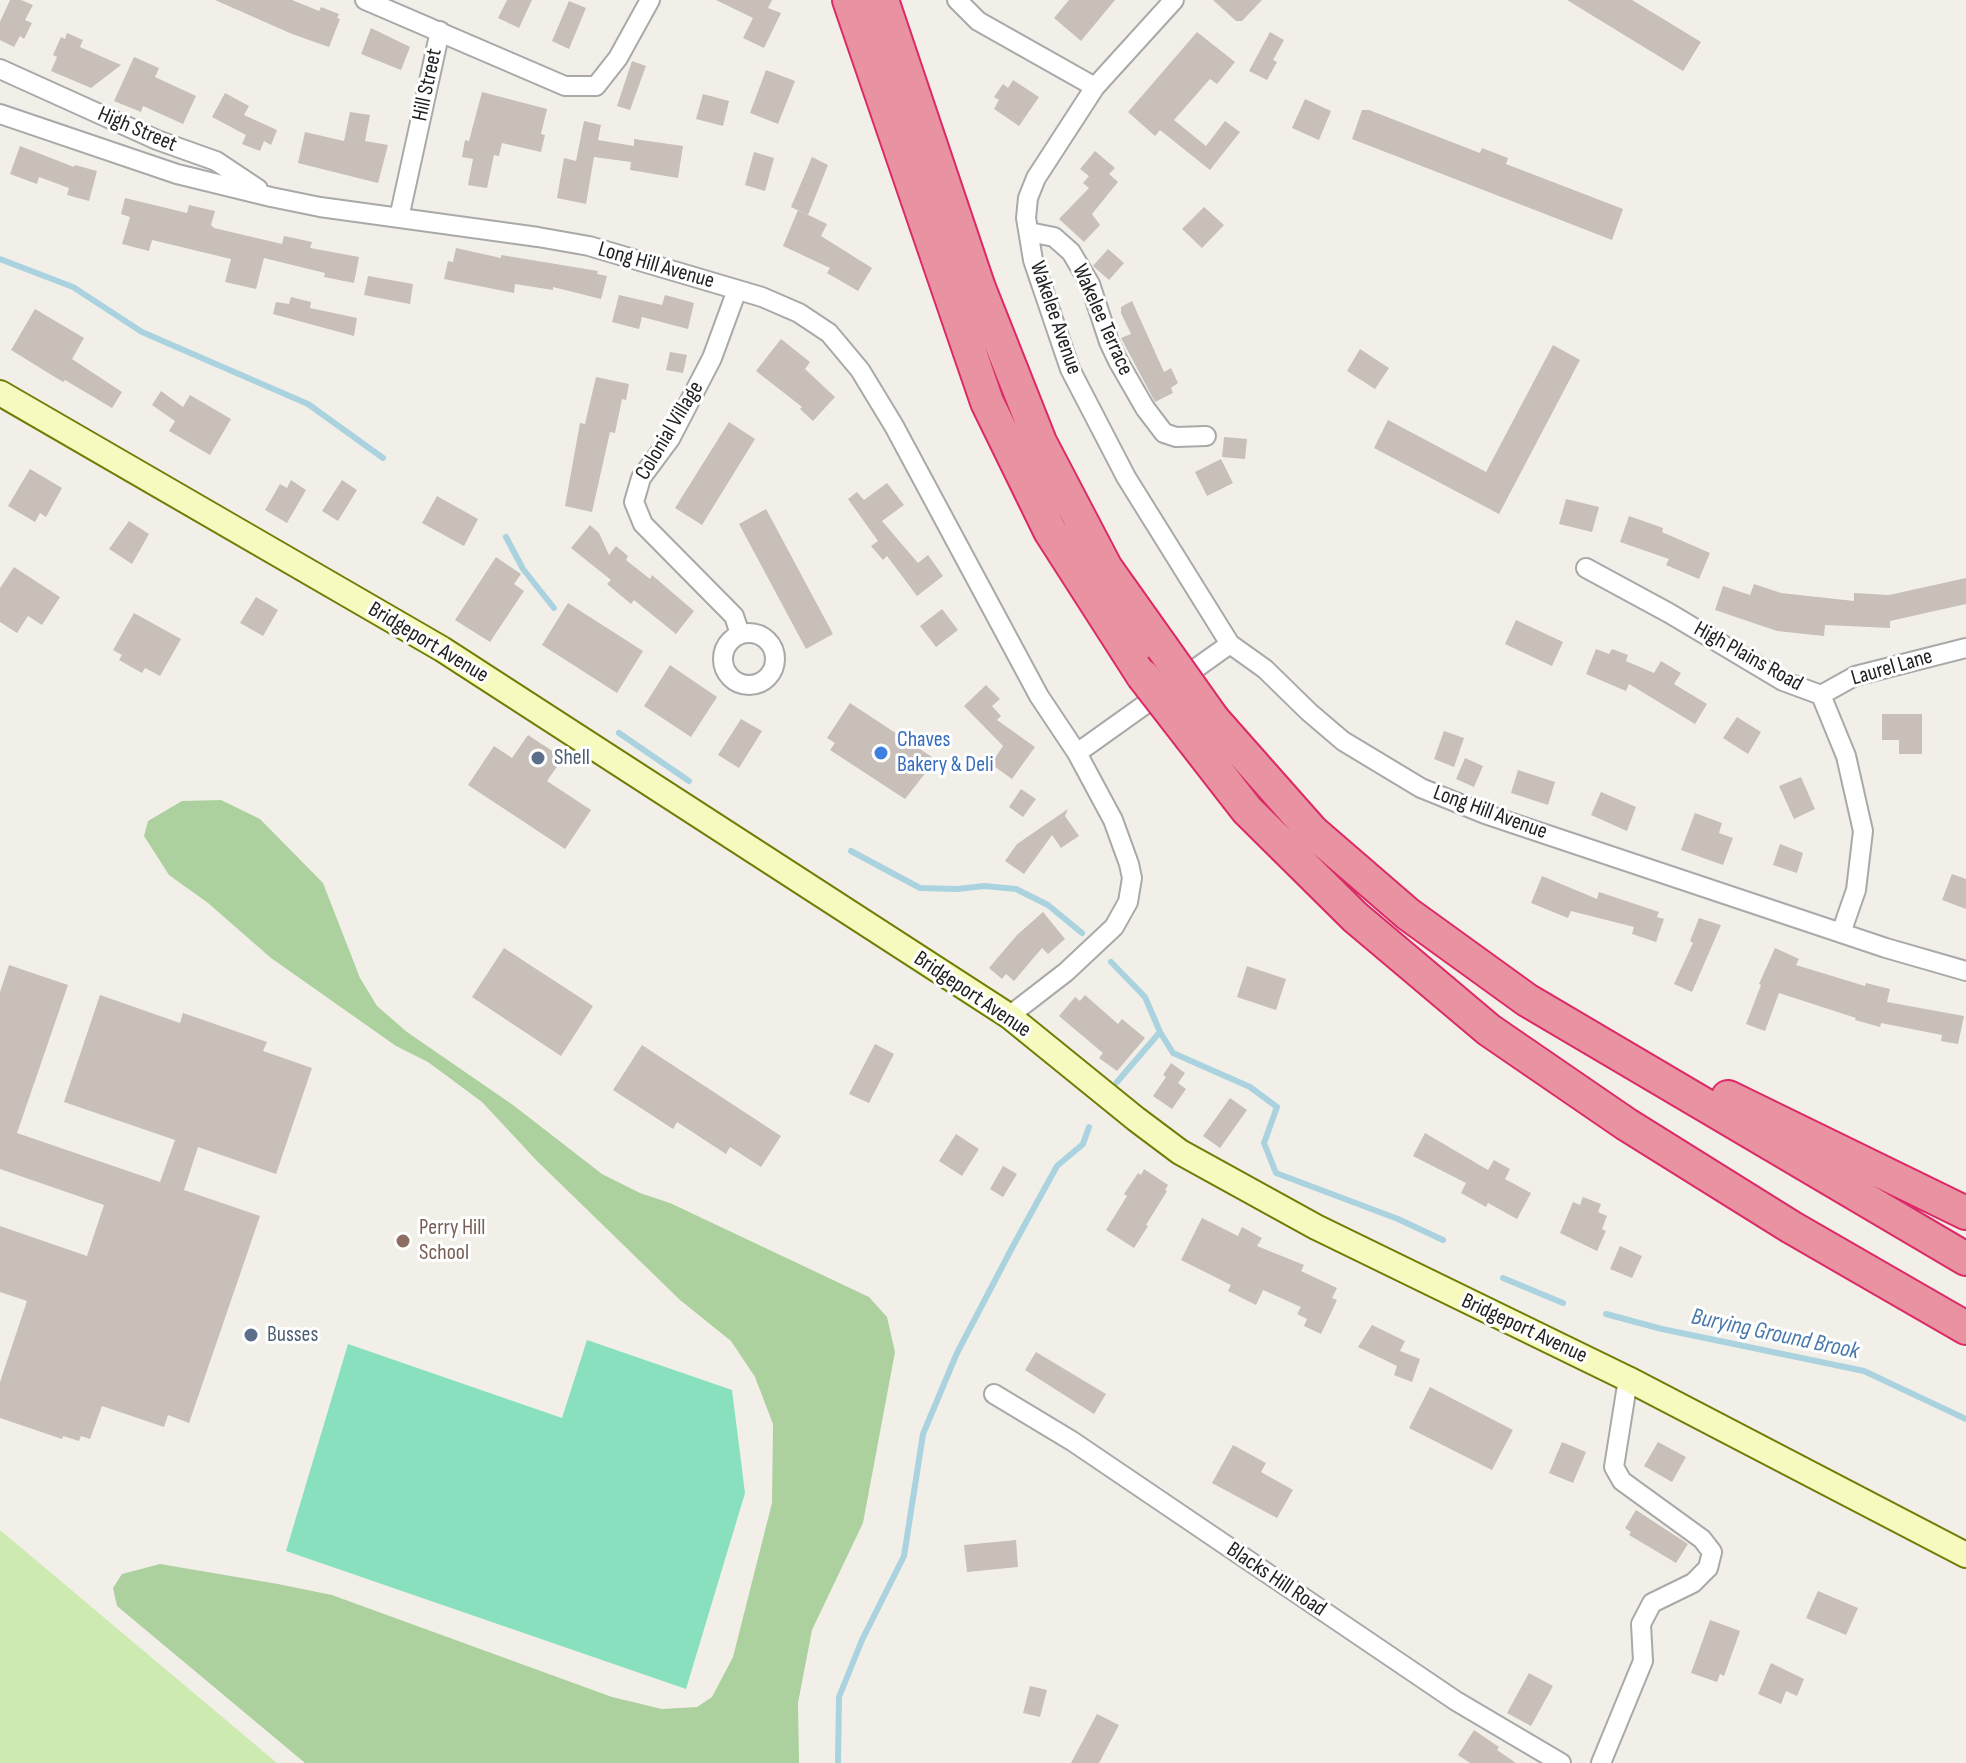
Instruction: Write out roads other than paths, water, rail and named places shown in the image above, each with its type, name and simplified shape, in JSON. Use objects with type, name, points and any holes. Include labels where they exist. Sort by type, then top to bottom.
[{"type":"highway","points":[[849,0],[987,402],[1050,531],[1143,676],[1408,914],[1527,1000],[1966,1259]]},
{"type":"highway","points":[[882,0],[979,288],[1040,442],[1106,568],[1162,647],[1247,810],[1355,917],[1489,1030],[1626,1124],[1766,1211],[1966,1328]]},
{"type":"highway","points":[[1527,1000],[1966,1213]]},
{"type":"main road","name":"Bridgeport Avenue","points":[[0,393],[442,649],[1009,1016],[1180,1152],[1354,1246],[1628,1379],[1966,1555]]},
{"type":"street","name":"Hill Street","points":[[365,0],[440,31],[399,218]]},
{"type":"street","points":[[440,31],[565,86],[596,86],[618,58],[650,0]]},
{"type":"street","points":[[957,0],[978,21],[1095,87]]},
{"type":"street","name":"Wakelee Avenue","points":[[1174,0],[1095,87],[1036,178],[1028,198],[1026,218],[1033,260],[1070,369],[1126,477],[1230,644]]},
{"type":"street","name":"High Street","points":[[0,69],[157,140],[216,161],[271,197]]},
{"type":"street","name":"Long Hill Avenue","points":[[0,114],[177,174],[271,197],[320,207],[571,242],[762,297],[799,313],[829,333],[860,370],[894,426],[1039,696],[1077,753],[1124,846],[1132,878],[1128,902],[1114,927],[1066,972],[1009,1016]]},
{"type":"street","name":"Wakelee Terrace","points":[[1029,232],[1054,237],[1071,252],[1090,284],[1118,361],[1145,408],[1164,433],[1176,437],[1206,436]]},
{"type":"street","name":"Colonial Village","points":[[737,290],[712,358],[670,439],[641,478],[634,502],[643,524],[734,616],[740,634]]},
{"type":"street","name":"High Plains Road","points":[[1586,568],[1783,681],[1821,695],[1846,756],[1863,831],[1856,890],[1841,933]]},
{"type":"street","points":[[1077,753],[1230,644]]},
{"type":"street","name":"Long Hill Avenue","points":[[1230,644],[1265,669],[1343,741],[1421,788],[1485,814],[1841,933],[1966,971]]},
{"type":"street","name":"Laurel Lane","points":[[1821,695],[1855,676],[1966,648]]},
{"type":"street","points":[[1601,1763],[1643,1661],[1641,1624],[1652,1603],[1693,1583],[1708,1568],[1712,1552],[1702,1539],[1622,1481],[1614,1467],[1628,1379]]},
{"type":"street","name":"Blacks Hill Road","points":[[994,1394],[1072,1441],[1456,1701],[1561,1763]]},
{"type":"waterway","points":[[0,259],[73,287],[142,332],[308,404],[383,458]]},
{"type":"waterway","points":[[506,537],[523,569],[554,608]]},
{"type":"waterway","points":[[619,733],[689,781]]},
{"type":"waterway","points":[[851,851],[920,888],[984,886],[1016,889],[1048,905],[1082,933]]},
{"type":"waterway","points":[[1111,962],[1145,997],[1173,1053],[1250,1087],[1277,1107],[1264,1143],[1276,1173],[1398,1219],[1443,1240]]},
{"type":"waterway","points":[[1117,1082],[1160,1032]]},
{"type":"waterway","points":[[838,1763],[839,1697],[862,1640],[904,1556],[923,1434],[957,1353],[1013,1246],[1057,1166],[1083,1144],[1089,1127]]},
{"type":"waterway","points":[[1503,1278],[1563,1303]]},
{"type":"waterway","name":"Burying Ground Brook","points":[[1606,1314],[1662,1329],[1864,1371],[1966,1419]]},
{"type":"place","name":"Chaves Bakery & Deli","points":[[881,753]]},
{"type":"place","name":"Shell","points":[[538,758]]},
{"type":"place","name":"Perry Hill School","points":[[403,1241]]},
{"type":"place","name":"Busses","points":[[251,1335]]}]
